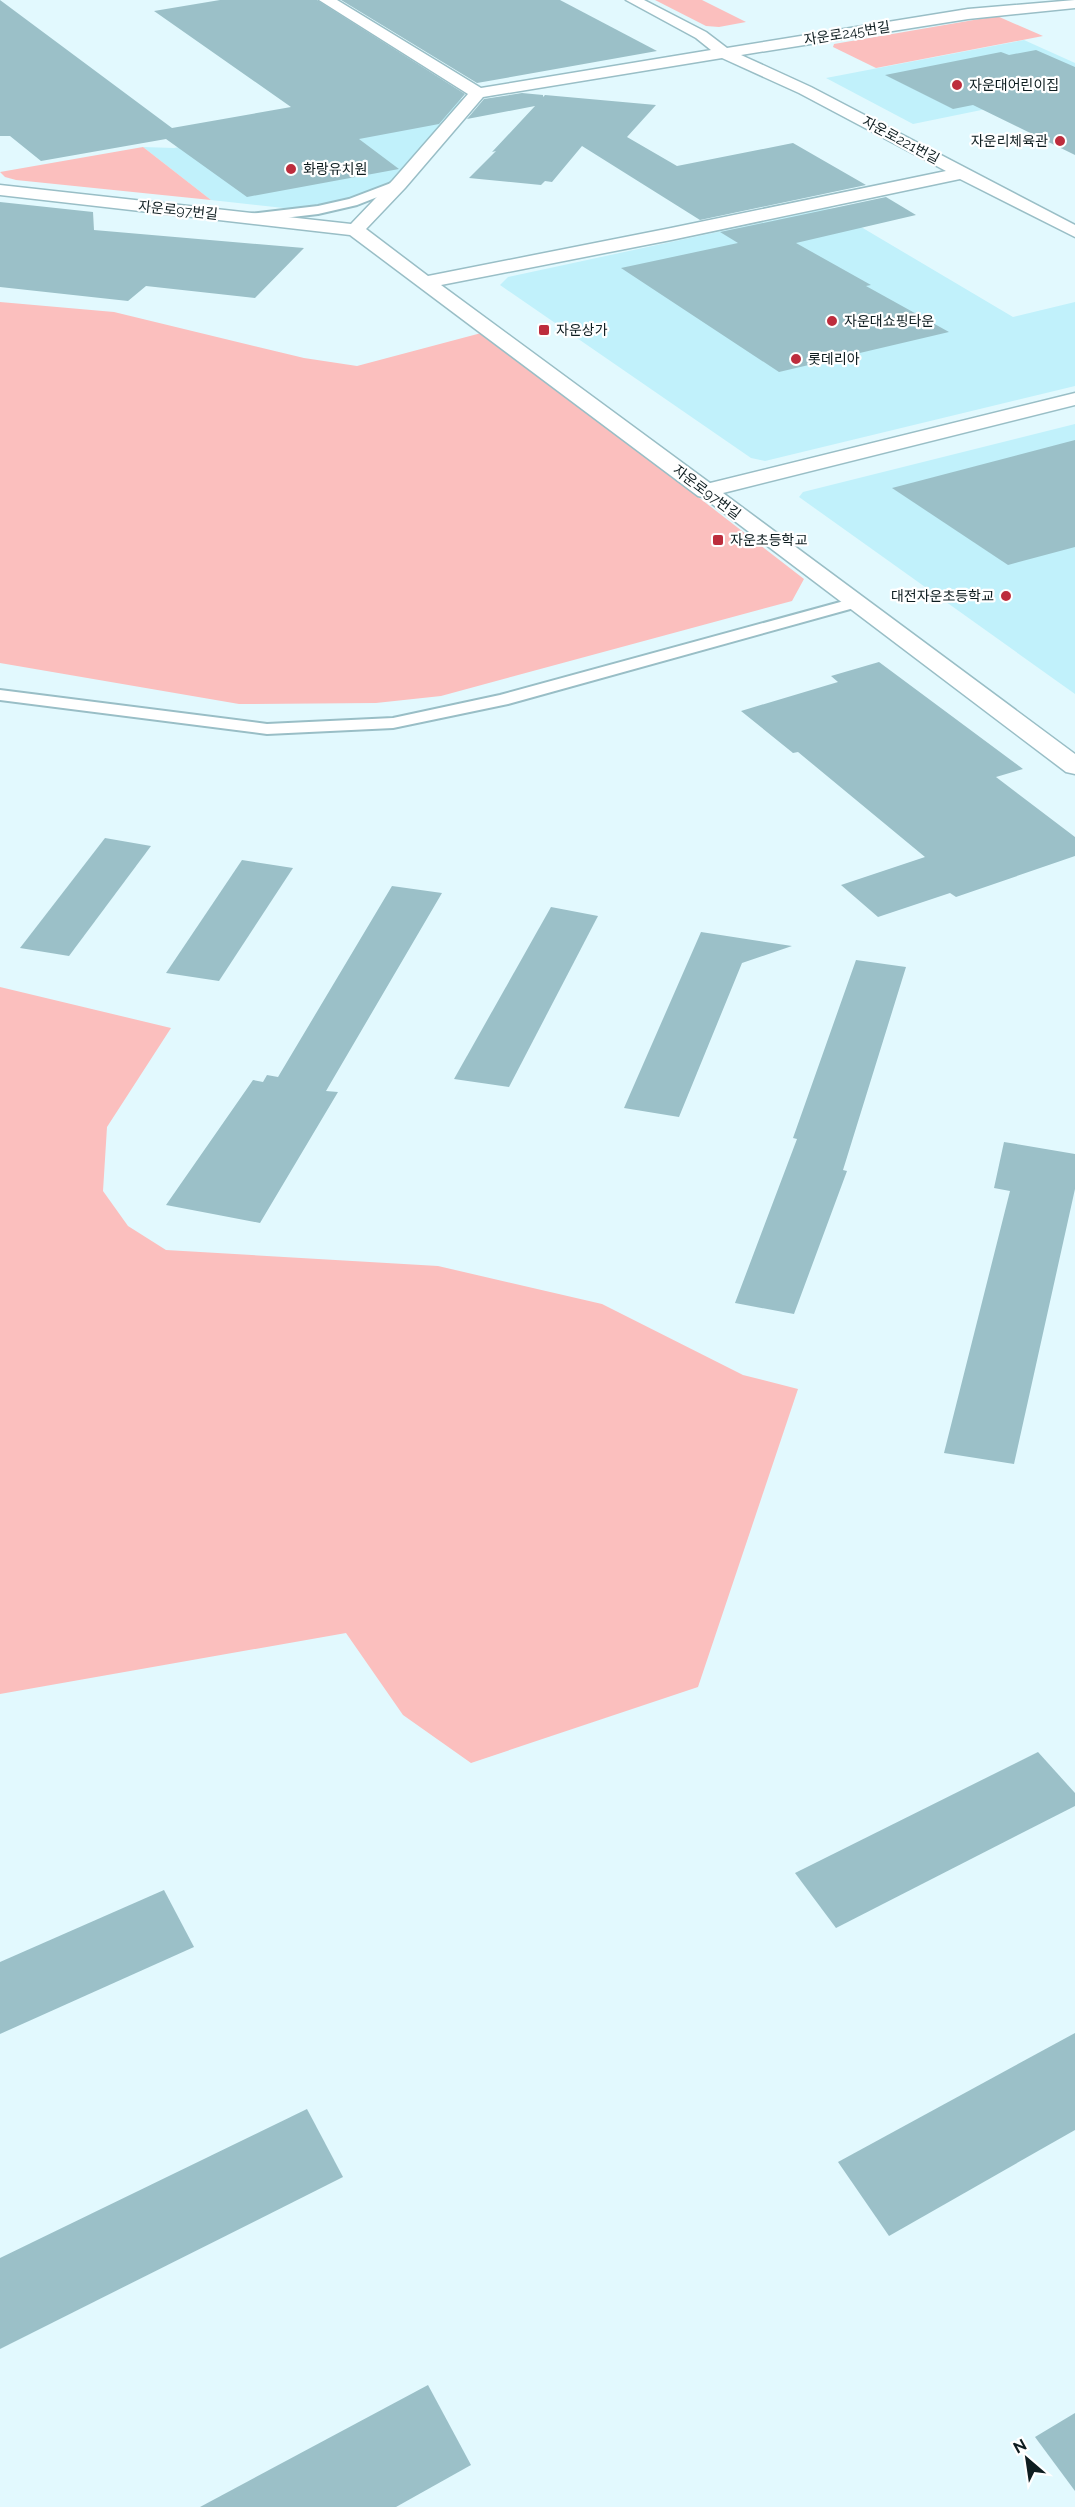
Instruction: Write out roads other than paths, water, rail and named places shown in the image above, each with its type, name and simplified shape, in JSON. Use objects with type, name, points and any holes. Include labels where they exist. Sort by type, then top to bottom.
[{"type":"street","points":[[326,0],[477,93]]},
{"type":"street","points":[[633,0],[701,36],[724,53]]},
{"type":"street","name":"자운로245번길","points":[[724,53],[968,14],[1075,3]]},
{"type":"street","points":[[355,230],[399,184],[477,93],[724,53]]},
{"type":"street","name":"자운로221번길","points":[[724,53],[805,90],[1075,232]]},
{"type":"street","points":[[425,282],[962,173]]},
{"type":"street","name":"자운로97번길","points":[[0,190],[355,230],[1075,766]]},
{"type":"street","points":[[706,491],[1075,399]]},
{"type":"lane","points":[[249,218],[318,210],[353,202],[399,184]]},
{"type":"lane","points":[[0,695],[267,729],[393,723],[502,700],[855,603]]},
{"type":"place","name":"자운대어린이집","points":[[957,85]]},
{"type":"place","name":"자운리체육관","points":[[1060,141]]},
{"type":"place","name":"화랑유치원","points":[[291,169]]},
{"type":"place","name":"자운대쇼핑타운","points":[[832,321]]},
{"type":"place","name":"자운상가","points":[[544,330]]},
{"type":"place","name":"롯데리아","points":[[796,359]]},
{"type":"place","name":"자운초등학교","points":[[718,540]]},
{"type":"place","name":"대전자운초등학교","points":[[1006,596]]}]
